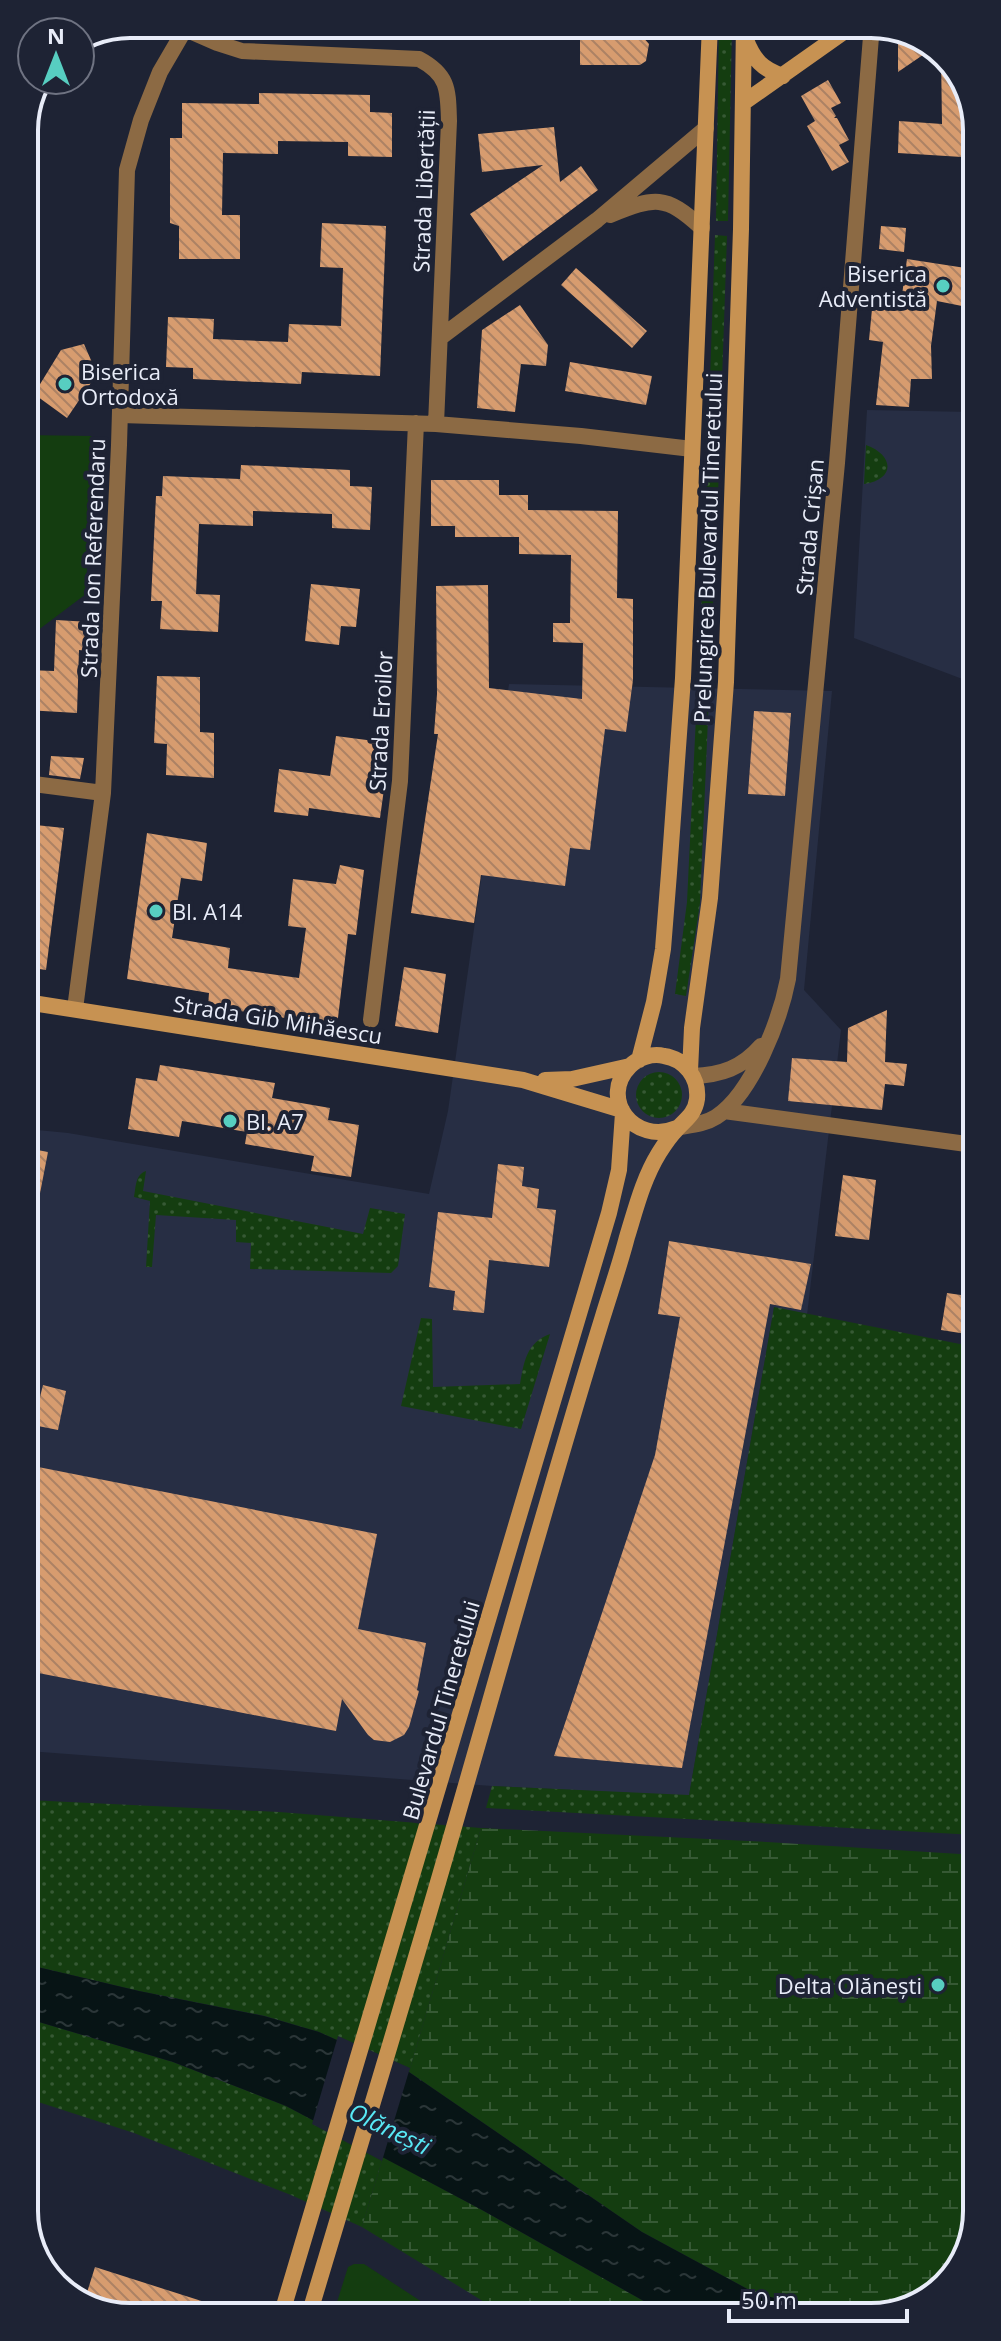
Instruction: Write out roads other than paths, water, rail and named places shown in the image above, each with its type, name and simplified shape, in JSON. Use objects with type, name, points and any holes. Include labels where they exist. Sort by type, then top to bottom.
[{"type":"main road","name":"Prelungirea Bulevardul Tineretului","points":[[634,1063],[654,1002],[666,919],[683,678],[709,38]]},
{"type":"main road","name":"Prelungirea Bulevardul Tineretului","points":[[691,1074],[692,1028],[710,898],[726,682],[744,38]]},
{"type":"main road","points":[[747,38],[757,63],[783,76]]},
{"type":"main road","points":[[743,103],[836,38]]},
{"type":"main road","name":"Strada Gib Mihăescu","points":[[38,1004],[523,1080],[622,1111]]},
{"type":"main road","points":[[634,1063],[652,1055],[666,1056],[680,1061],[691,1074]]},
{"type":"main road","name":"Bulevardul Tineretului","points":[[285,2303],[609,1213],[619,1170],[622,1111],[619,1087],[623,1076],[634,1063]]},
{"type":"main road","name":"Strada Gib Mihăescu","points":[[523,1080],[572,1079],[634,1063]]},
{"type":"main road","name":"Bulevardul Tineretului","points":[[313,2303],[638,1200],[652,1165],[678,1128],[687,1121],[696,1104],[697,1095],[691,1074]]},
{"type":"main road","points":[[622,1111],[638,1128],[647,1132],[678,1128]]},
{"type":"street","name":"Strada Ion Referendaru","points":[[75,1009],[103,793],[120,415],[127,170],[141,120],[160,72],[180,38]]},
{"type":"street","name":"Strada Libertății","points":[[207,38],[242,51],[419,59],[443,77],[448,93],[449,121],[436,424]]},
{"type":"street","name":"Strada Crișan","points":[[678,1128],[703,1124],[724,1111],[740,1093],[755,1070],[784,1000],[788,979],[835,484],[871,38]]},
{"type":"street","points":[[441,337],[597,220],[706,128]]},
{"type":"street","points":[[597,220],[638,204],[658,201],[681,209],[702,228]]},
{"type":"street","points":[[120,415],[436,424],[692,449]]},
{"type":"street","name":"Strada Eroilor","points":[[371,1020],[404,728],[416,423]]},
{"type":"street","points":[[38,785],[103,793]]},
{"type":"street","name":"Strada Crișan","points":[[691,1074],[722,1073],[743,1064],[754,1055],[771,1031]]},
{"type":"street","points":[[724,1111],[963,1144]]},
{"type":"water","name":"Olănești","points":[[38,1967],[264,2016],[319,2032],[409,2072],[642,2232],[753,2292],[792,2303],[647,2303],[482,2210],[286,2106],[173,2062],[38,2022]]},
{"type":"place","name":"Biserica Adventistă","points":[[943,286]]},
{"type":"place","name":"Biserica Ortodoxă","points":[[65,384]]},
{"type":"place","name":"Bl. A14","points":[[156,911]]},
{"type":"place","name":"Bl. A7","points":[[230,1121]]},
{"type":"place","name":"Delta Olănești","points":[[938,1985]]}]
